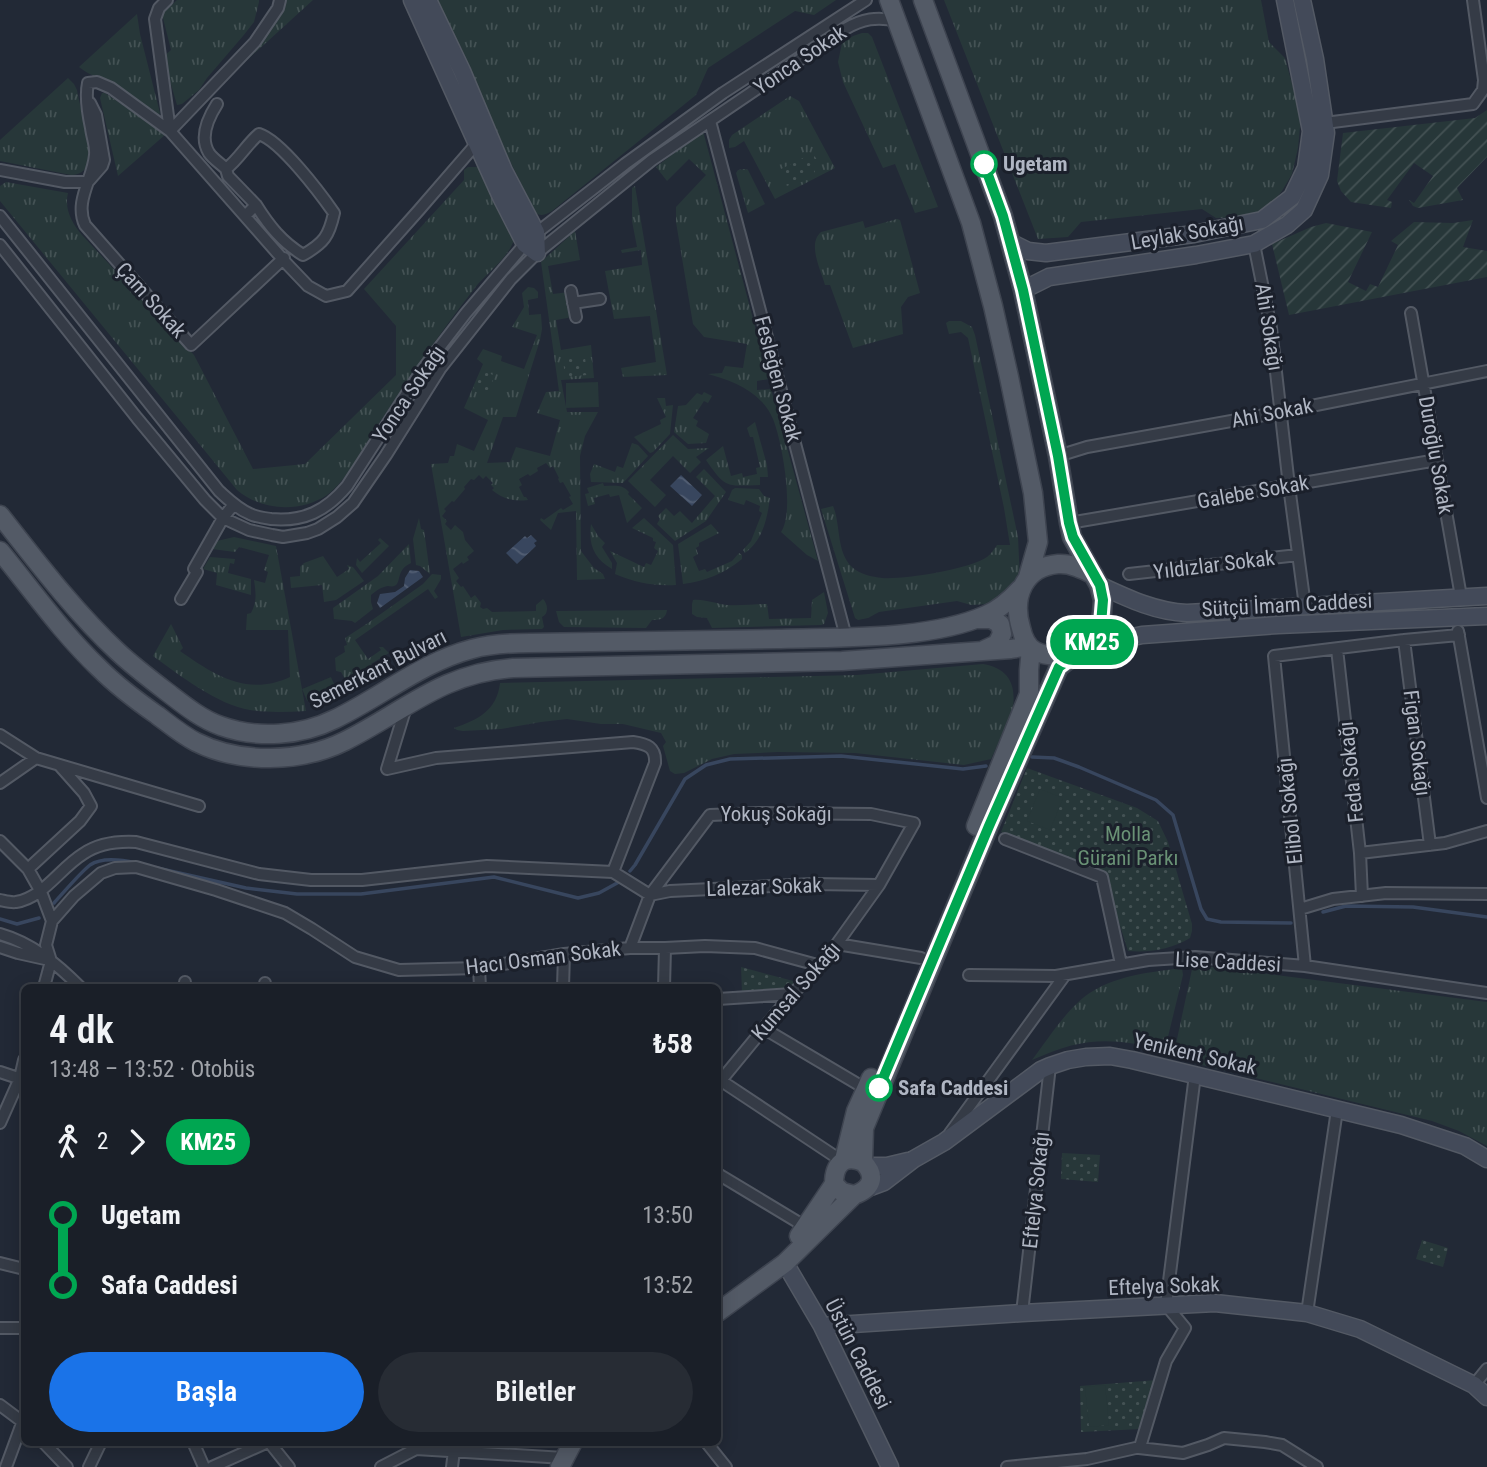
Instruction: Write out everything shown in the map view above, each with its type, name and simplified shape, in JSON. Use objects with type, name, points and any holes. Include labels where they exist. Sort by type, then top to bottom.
[{"type":"main road","points":[[721,1301],[779,1257],[806,1227],[834,1184],[834,1176],[843,1161],[856,1111],[1029,694],[1029,647],[1018,616],[1024,583],[1038,542],[1033,492],[1009,377],[971,223],[889,0]]},
{"type":"main road","points":[[721,1310],[785,1262],[860,1192],[871,1178],[866,1164],[864,1128],[878,1091],[1059,667],[1084,648],[1101,624],[1103,600],[1097,580],[1073,537],[1069,523],[1058,456],[1023,290],[1003,216],[923,0]]},
{"type":"main road","points":[[1009,377],[1025,386],[1042,380]]},
{"type":"main road","name":"Semerkant Bulvarı","points":[[0,515],[90,624],[140,671],[188,708],[220,726],[266,734],[317,727],[348,713],[442,660],[483,646],[846,637],[928,631],[987,615],[1006,603],[1024,583]]},
{"type":"main road","name":"Semerkant Bulvarı","points":[[0,551],[99,669],[146,708],[196,742],[236,755],[300,756],[341,743],[455,680],[501,669],[842,661],[1029,647]]},
{"type":"main road","points":[[1024,583],[1037,571],[1060,563],[1078,566],[1097,580]]},
{"type":"main road","points":[[974,619],[991,619],[1000,624],[1002,634],[997,644],[981,651]]},
{"type":"main road","points":[[1029,647],[1056,656],[1084,648]]},
{"type":"main road","points":[[981,651],[1002,653],[1018,665],[1029,681]]},
{"type":"main road","points":[[843,1161],[856,1159],[866,1164]]},
{"type":"main road","points":[[834,1184],[842,1192],[860,1192]]},
{"type":"main road","points":[[567,1458],[580,1446]]},
{"type":"street","points":[[167,0],[159,8],[155,19],[170,131]]},
{"type":"street","points":[[412,0],[483,139],[504,171],[533,243]]},
{"type":"street","points":[[428,0],[462,71],[483,139]]},
{"type":"street","name":"Yonca Sokağı","points":[[0,216],[219,491],[251,515],[281,520],[309,516],[336,499],[347,486],[422,370],[466,313],[533,243],[625,164],[723,93],[866,0]]},
{"type":"street","name":"Leylak Sokağı","points":[[1010,242],[1028,251],[1046,253],[1194,234],[1262,220],[1292,197],[1306,168],[1311,131],[1285,0]]},
{"type":"street","name":"Leylak Sokağı","points":[[1023,290],[1049,277],[1254,244],[1287,225],[1304,210],[1320,175],[1326,134],[1315,59],[1302,0]]},
{"type":"street","points":[[1325,123],[1473,104],[1483,90],[1484,80],[1473,0]]},
{"type":"street","points":[[170,131],[255,42],[278,3]]},
{"type":"street","name":"Yonca Sokak","points":[[710,121],[854,24],[877,18],[897,21]]},
{"type":"street","points":[[0,167],[65,183],[88,182],[95,148],[88,115],[88,83],[105,85],[170,131],[308,286],[326,296],[347,291],[483,139]]},
{"type":"street","points":[[217,104],[208,118],[205,131],[205,144],[209,153],[256,205],[276,234],[303,255],[317,247],[330,231],[334,214],[323,197],[267,137],[259,134],[226,169]]},
{"type":"street","name":"Yonca Sokağı","points":[[0,245],[136,418],[223,518],[249,530],[283,537],[307,533],[337,517],[353,503],[440,369],[511,279],[533,243],[710,121]]},
{"type":"street","name":"Fesleğen Sokak","points":[[710,121],[846,637]]},
{"type":"street","name":"Çam Sokak","points":[[88,182],[81,204],[85,225],[191,345],[284,258]]},
{"type":"street","points":[[246,215],[256,205]]},
{"type":"street","name":"Ahi Sokağı","points":[[1254,244],[1271,328],[1305,606]]},
{"type":"street","points":[[571,291],[576,317]]},
{"type":"street","points":[[573,303],[600,299]]},
{"type":"street","name":"Duroğlu Sokak","points":[[1411,313],[1459,597]]},
{"type":"street","name":"Ahi Sokak","points":[[1058,456],[1087,447],[1281,412],[1487,370]]},
{"type":"street","name":"Galebe Sokak","points":[[1069,523],[1437,460]]},
{"type":"street","points":[[181,599],[223,518],[234,504]]},
{"type":"street","name":"Yıldızlar Sokak","points":[[1129,575],[1298,555]]},
{"type":"street","name":"Sütçü İmam Caddesi","points":[[1097,580],[1126,598],[1169,612],[1187,613],[1487,596]]},
{"type":"street","points":[[1459,597],[1459,635],[1487,798]]},
{"type":"street","name":"Sütçü İmam Caddesi","points":[[1084,648],[1142,635],[1278,625],[1487,616]]},
{"type":"street","points":[[1337,649],[1459,635]]},
{"type":"street","name":"Figan Sokağı","points":[[1404,640],[1430,845]]},
{"type":"street","name":"Elibol Sokağı","points":[[1305,966],[1274,656],[1337,649]]},
{"type":"street","name":"Feda Sokağı","points":[[1337,649],[1360,853],[1362,896]]},
{"type":"street","points":[[407,705],[387,769],[436,758],[633,742],[649,746],[654,751],[655,763],[613,872]]},
{"type":"street","points":[[0,735],[36,758],[200,806]]},
{"type":"street","points":[[0,783],[36,758]]},
{"type":"street","points":[[28,869],[80,821],[91,806],[84,793],[58,764]]},
{"type":"street","name":"Yokuş Sokağı","points":[[630,948],[650,895],[710,815],[871,814],[914,823]]},
{"type":"street","name":"Kumsal Sokağı","points":[[721,1077],[792,994],[821,966],[879,885],[914,823]]},
{"type":"street","points":[[1360,853],[1445,843],[1487,831]]},
{"type":"street","points":[[1005,839],[1102,877],[1121,964]]},
{"type":"street","points":[[0,841],[28,869],[41,892],[52,921],[46,944],[51,961],[45,984]]},
{"type":"street","points":[[0,900],[15,903],[41,892],[63,869],[84,853],[106,843],[122,841],[136,842],[259,874],[311,880],[362,880],[487,866],[613,872],[650,895]]},
{"type":"street","name":"Hacı Osman Sokak","points":[[52,921],[74,896],[101,873],[115,868],[136,867],[285,913],[355,957],[399,970],[479,968],[564,954],[630,948],[705,946],[755,948],[821,966]]},
{"type":"street","name":"Lalezar Sokak","points":[[650,895],[670,891],[813,884],[879,885]]},
{"type":"street","points":[[1300,909],[1333,899],[1386,893],[1487,894]]},
{"type":"street","points":[[0,934],[29,945],[77,984]]},
{"type":"street","points":[[837,944],[921,958]]},
{"type":"street","points":[[0,947],[51,961]]},
{"type":"street","points":[[664,984],[665,948]]},
{"type":"street","points":[[563,984],[564,954]]},
{"type":"street","name":"Lise Caddesi","points":[[969,975],[1065,975],[1148,960],[1195,957],[1305,966],[1487,993]]},
{"type":"street","points":[[479,968],[480,984]]},
{"type":"street","points":[[944,1142],[1065,975]]},
{"type":"street","points":[[721,999],[792,994]]},
{"type":"street","points":[[763,1028],[866,1089]]},
{"type":"street","name":"Yenikent Sokak","points":[[860,1192],[884,1182],[914,1159],[944,1142],[1041,1070],[1068,1060],[1086,1057],[1110,1056],[1132,1060],[1401,1125],[1465,1146],[1487,1159]]},
{"type":"street","name":"Eftelya Sokağı","points":[[1022,1313],[1050,1066]]},
{"type":"street","points":[[0,1072],[21,1079]]},
{"type":"street","points":[[1139,1448],[1166,1361],[1185,1328],[1166,1305],[1195,1075]]},
{"type":"street","points":[[0,1123],[21,1081]]},
{"type":"street","points":[[721,1083],[843,1161]]},
{"type":"street","points":[[1307,1313],[1337,1110]]},
{"type":"street","name":"Yenikent Sokak","points":[[866,1164],[887,1166],[914,1159]]},
{"type":"street","points":[[721,1176],[806,1227]]},
{"type":"street","name":"Üstün Caddesi","points":[[785,1262],[822,1326],[884,1465]]},
{"type":"street","points":[[0,1263],[21,1268]]},
{"type":"street","name":"Eftelya Sokak","points":[[822,1326],[1214,1303],[1307,1313],[1360,1329],[1474,1385],[1487,1397]]},
{"type":"street","points":[[0,1328],[21,1328]]},
{"type":"street","points":[[1474,1385],[1487,1369]]},
{"type":"street","points":[[0,1405],[21,1419]]},
{"type":"street","points":[[6,1467],[21,1429]]},
{"type":"street","points":[[1007,1467],[1087,1459],[1139,1448],[1183,1453],[1224,1438],[1282,1446],[1317,1467]]},
{"type":"street","points":[[47,1446],[67,1467]]},
{"type":"street","points":[[89,1467],[98,1446]]},
{"type":"street","points":[[195,1446],[204,1467]]},
{"type":"street","points":[[212,1467],[259,1446]]},
{"type":"street","points":[[271,1446],[289,1467]]},
{"type":"street","points":[[452,1467],[455,1446]]},
{"type":"street","points":[[382,1467],[416,1449],[455,1446],[567,1458]]},
{"type":"street","points":[[709,1446],[726,1467]]},
{"type":"street","points":[[404,1467],[407,1454]]},
{"type":"green space","points":[[177,0],[259,0],[254,22],[199,90],[177,105],[163,57],[171,50],[162,14]]},
{"type":"green space","points":[[287,0],[313,0],[247,60],[240,61],[276,18]]},
{"type":"green space","points":[[436,0],[836,0],[814,15],[795,11],[708,68],[696,95],[552,211],[542,215],[536,213],[501,143]]},
{"type":"green space","points":[[944,0],[1261,0],[1269,42],[1285,58],[1301,117],[1292,174],[1274,201],[1258,212],[1242,217],[1216,218],[1202,209],[1081,222],[1068,237],[1038,239]]},
{"type":"green space","points":[[137,14],[160,113],[158,115],[79,67]]},
{"type":"green space","points":[[862,33],[868,33],[872,37],[938,207],[915,213],[895,164],[883,168],[843,82],[838,62],[842,43]]},
{"type":"green space","points":[[68,78],[77,90],[87,136],[90,158],[86,168],[71,175],[0,161],[0,140]]},
{"type":"green space","points":[[102,93],[166,134],[118,176],[100,98]]},
{"type":"green space","points":[[790,96],[799,101],[835,168],[775,199],[744,141],[729,148],[729,140],[732,135]]},
{"type":"green space","points":[[1487,110],[1487,157],[1457,188],[1463,200],[1418,208],[1413,206],[1409,200],[1414,203],[1433,176],[1414,163],[1387,200],[1392,202],[1391,208],[1351,202],[1341,191],[1337,181],[1343,133],[1475,118]]},
{"type":"green space","points":[[703,131],[769,379],[757,381],[757,390],[771,389],[818,561],[781,532],[787,509],[786,476],[780,443],[769,412],[761,401],[743,387],[708,374],[722,373],[725,366],[743,368],[747,344],[704,337],[693,324],[676,222],[676,207],[706,175],[689,159],[667,181],[656,167]]},
{"type":"green space","points":[[813,153],[818,162],[812,165],[815,172],[787,186],[779,170]]},
{"type":"green space","points":[[477,167],[483,171],[514,240],[511,247],[474,289],[437,339],[342,481],[316,501],[293,507],[269,506],[237,490],[0,201],[0,186],[6,182],[68,193],[68,210],[78,230],[194,355],[253,469],[305,464],[396,375],[396,326],[364,289],[464,180],[464,170]]},
{"type":"green space","points":[[748,170],[765,204],[748,213],[736,173]]},
{"type":"green space","points":[[635,186],[667,375],[623,377],[621,368],[656,362],[650,316],[614,319],[605,271],[642,265],[641,250],[622,253],[621,250],[637,247],[632,221],[632,188]]},
{"type":"green space","points":[[900,220],[920,293],[908,297],[901,307],[903,334],[853,348],[830,285],[825,285],[818,265],[815,250],[817,237],[821,232],[863,221],[865,228]]},
{"type":"green space","points":[[1473,220],[1463,247],[1487,251],[1487,277],[1289,315],[1272,244],[1326,223],[1372,232],[1348,282],[1366,291],[1370,284],[1378,287],[1398,245],[1391,241],[1414,222],[1453,223]]},
{"type":"green space","points":[[575,231],[580,260],[548,266],[553,294],[569,292],[573,317],[556,320],[561,350],[591,345],[594,378],[561,380],[567,412],[598,412],[585,436],[580,456],[581,551],[605,579],[577,580],[576,511],[558,513],[551,530],[540,520],[573,504],[553,466],[550,468],[546,463],[530,476],[528,474],[519,479],[522,485],[519,487],[528,500],[513,500],[500,496],[492,490],[493,483],[486,476],[483,479],[479,475],[474,480],[471,479],[454,502],[444,509],[446,511],[442,516],[451,530],[455,525],[463,532],[465,540],[474,551],[467,557],[469,560],[453,569],[459,578],[456,581],[471,598],[475,595],[481,603],[480,607],[492,612],[536,611],[536,605],[543,599],[547,609],[542,617],[542,629],[503,630],[461,637],[431,464],[448,463],[450,456],[454,456],[457,444],[474,451],[488,420],[464,408],[483,364],[477,359],[483,349],[502,356],[501,361],[524,369],[537,335],[512,327],[524,307],[522,293],[528,287],[538,292],[538,298],[528,300],[529,315],[541,314],[540,340],[516,417],[503,417],[487,463],[510,462],[516,447],[550,456],[560,420],[537,413],[546,392],[559,391],[541,262]]},
{"type":"green space","points":[[961,321],[972,327],[975,335],[1018,537],[1020,580],[988,604],[971,605],[957,601],[879,612],[858,620],[855,618],[821,509],[833,506],[843,554],[847,561],[858,572],[874,577],[905,577],[967,566],[987,557],[997,545],[1010,545],[968,338],[961,332],[949,334],[946,323]]},
{"type":"green space","points":[[585,357],[587,375],[565,377],[563,359]]},
{"type":"green space","points":[[482,370],[495,376],[486,395],[473,388]]},
{"type":"green space","points":[[598,382],[599,407],[566,408],[566,383]]},
{"type":"green space","points":[[704,392],[712,396],[708,403],[704,401],[693,418],[698,421],[696,426],[709,434],[706,443],[688,444],[674,432],[678,406],[686,405],[697,393],[702,395]]},
{"type":"green space","points":[[657,398],[665,398],[666,406],[673,405],[670,434],[650,453],[634,437],[661,424],[660,420],[666,417]]},
{"type":"green space","points":[[755,422],[768,477],[760,477],[760,485],[728,484],[706,460],[723,446],[731,476],[742,473],[743,477],[757,474],[756,468],[760,467],[753,437],[750,437],[747,428]]},
{"type":"green space","points":[[673,435],[688,449],[709,448],[696,457],[701,462],[690,473],[673,456],[650,480],[666,495],[655,507],[628,481]]},
{"type":"green space","points":[[632,443],[638,445],[648,456],[623,483],[591,482],[590,474],[594,464],[615,472],[617,466],[623,468]]},
{"type":"green space","points":[[704,469],[726,492],[706,521],[675,541],[657,524],[660,519],[658,516],[666,508],[674,516],[680,511],[692,523],[715,496],[696,477]]},
{"type":"green space","points":[[603,483],[604,486],[624,488],[642,508],[627,523],[619,495],[610,497],[609,494],[594,498],[595,504],[588,506],[585,494],[589,493],[587,488]]},
{"type":"green space","points":[[735,488],[759,489],[764,496],[770,498],[766,521],[760,535],[745,553],[743,550],[751,541],[762,513],[759,511],[760,506],[746,500],[744,505],[728,500]]},
{"type":"green space","points":[[419,518],[421,529],[424,530],[430,574],[416,565],[413,539]]},
{"type":"green space","points":[[644,518],[673,545],[676,585],[645,583],[615,574],[617,563],[610,551],[644,567],[646,563],[651,565],[658,551],[654,548],[656,542],[632,528]]},
{"type":"green space","points":[[591,524],[605,543],[602,547],[612,563],[612,569],[601,561],[594,550],[590,538]]},
{"type":"green space","points":[[711,524],[719,533],[699,543],[696,548],[698,554],[693,557],[699,571],[705,569],[707,572],[732,561],[739,553],[742,559],[714,576],[683,584],[678,544]]},
{"type":"green space","points":[[234,537],[276,546],[306,711],[264,712],[238,707],[199,688],[153,656],[171,624],[183,648],[180,651],[219,675],[246,684],[260,685],[290,677],[288,630],[246,630],[247,614],[251,613],[255,601],[254,580],[265,583],[268,572],[264,570],[269,555],[239,547],[235,552],[212,549],[217,541]]},
{"type":"green space","points":[[380,538],[389,546],[362,573],[356,565],[357,558],[360,562],[381,543],[378,540]]},
{"type":"green space","points":[[409,544],[411,563],[403,569],[396,585],[381,588],[371,595],[373,609],[355,623],[334,619],[333,608],[378,576]]},
{"type":"green space","points":[[323,556],[337,577],[349,569],[347,565],[353,567],[364,581],[336,600],[324,602],[322,585],[291,588],[290,577],[300,576],[300,567],[304,563]]},
{"type":"green space","points":[[210,557],[235,559],[234,564],[230,563],[228,573],[251,579],[251,595],[216,585],[217,573],[203,569]]},
{"type":"green space","points":[[432,574],[441,575],[434,591],[438,597],[435,599],[428,589],[355,640],[368,659],[381,650],[379,647],[389,653],[371,664],[373,667],[340,685],[345,679],[341,672],[336,671],[335,658],[345,652],[345,638],[423,584]]},
{"type":"green space","points":[[824,592],[828,613],[821,625],[712,628],[707,618],[692,614],[693,600],[697,600],[727,605],[767,604],[769,619],[811,618],[812,600]]},
{"type":"green space","points":[[667,610],[664,617],[652,620],[646,628],[564,627],[559,622],[556,611]]},
{"type":"green space","points":[[983,664],[1000,670],[1010,681],[1014,695],[1012,713],[991,759],[964,765],[855,753],[778,752],[734,754],[712,759],[684,773],[675,774],[670,771],[663,746],[666,742],[661,733],[623,724],[567,719],[501,729],[463,731],[454,728],[484,713],[495,701],[500,683],[857,675]]},
{"type":"green space","points":[[331,677],[336,688],[307,701],[302,689]]},
{"type":"green space","name":"Molla Gürani Parkı","points":[[1027,768],[1137,808],[1158,821],[1168,842],[1192,924],[1190,938],[1160,949],[1128,951],[1108,888],[1068,858],[1001,832]]},
{"type":"green space","points":[[1040,789],[1063,798],[1050,830],[1027,821]]},
{"type":"green space","points":[[1197,965],[1487,1002],[1487,1146],[1432,1121],[1173,1058],[1192,969]]},
{"type":"green space","points":[[741,967],[797,982],[797,989],[742,993]]},
{"type":"green space","points":[[1182,968],[1183,975],[1165,1049],[1097,1041],[1067,1047],[1032,1060],[1068,1013],[1093,991],[1125,978]]},
{"type":"green space","points":[[1062,1153],[1100,1155],[1098,1182],[1061,1179]]},
{"type":"green space","points":[[1422,1240],[1448,1248],[1443,1267],[1416,1259]]},
{"type":"green space","points":[[1157,1380],[1141,1429],[1081,1432],[1080,1386]]},
{"type":"green space","points":[[1105,1385],[1109,1425],[1089,1427],[1085,1387]]},
{"type":"water","points":[[681,475],[702,495],[692,506],[670,486]]},
{"type":"water","points":[[531,535],[537,541],[534,543],[536,546],[517,564],[506,553],[525,536],[527,538]]},
{"type":"water","points":[[410,570],[419,571],[423,577],[380,608],[377,603],[380,594],[395,592],[404,586]]},
{"type":"waterway","points":[[630,871],[685,779],[706,765],[730,759],[841,756],[963,769],[986,766]]},
{"type":"waterway","points":[[1032,757],[1054,758],[1079,767],[1156,800],[1173,815],[1201,909],[1207,919],[1221,922],[1291,923]]},
{"type":"waterway","points":[[54,903],[81,873],[95,862],[113,860],[136,863]]},
{"type":"waterway","points":[[157,868],[246,888],[297,894],[361,894],[494,877],[578,898],[599,893],[619,882]]},
{"type":"waterway","points":[[1323,912],[1346,906],[1413,907],[1487,917]]},
{"type":"waterway","points":[[0,919],[17,924],[39,918]]},
{"type":"bus line","name":"KM25","points":[[879,1088],[1059,667],[1091,643],[1101,624],[1103,600],[1100,585],[1073,537],[1069,523],[1058,456],[1023,290],[1003,216],[984,164]]},
{"type":"place","name":"Ugetam","points":[[984,164]]},
{"type":"place","name":"Safa Caddesi","points":[[879,1088]]}]
